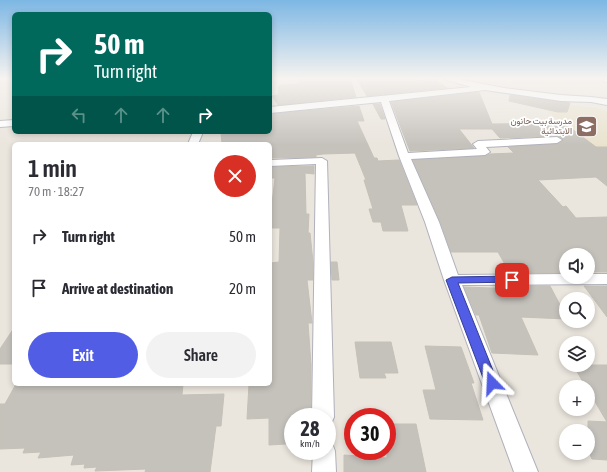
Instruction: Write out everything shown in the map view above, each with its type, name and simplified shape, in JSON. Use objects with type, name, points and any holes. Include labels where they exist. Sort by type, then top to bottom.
[{"type":"street","points":[[272,110],[355,101]]},
{"type":"street","points":[[385,101],[404,156],[432,222],[452,280],[526,472]]},
{"type":"street","points":[[0,124],[12,123]]},
{"type":"street","points":[[404,156],[485,152],[478,144],[557,140]]},
{"type":"street","points":[[272,163],[322,161],[323,408]]},
{"type":"street","points":[[452,280],[607,279]]},
{"type":"street","points":[[324,460],[324,472]]},
{"type":"shaded area","name":"مدرسة بيت حانون الابتدائية","points":[[535,101],[597,108],[607,112],[607,157]]},
{"type":"building","points":[[275,101],[317,101],[278,105]]},
{"type":"building","points":[[483,101],[492,124],[564,123],[596,147],[607,147],[607,186],[596,177],[538,180],[563,207],[566,206],[576,218],[607,217],[607,272],[595,272],[595,248],[559,248],[559,273],[510,273],[498,252],[451,252],[440,221],[413,160],[514,153],[508,147],[557,144],[563,141],[557,136],[500,138],[492,129],[459,129],[474,148],[410,151],[391,102]]},
{"type":"building","points":[[509,101],[555,101],[570,103],[567,112],[558,112]]},
{"type":"building","points":[[373,104],[380,104],[385,119],[381,119]]},
{"type":"building","points":[[359,106],[364,121],[357,121],[374,158],[377,158],[378,161],[399,160],[417,205],[401,205],[408,231],[383,231],[381,222],[373,222],[369,209],[373,209],[364,180],[366,180],[355,153],[323,154],[316,155],[316,157],[272,158],[272,142],[222,142],[221,134],[272,134],[272,114]]},
{"type":"building","points":[[314,166],[314,174],[305,173],[306,214],[309,214],[308,233],[310,233],[313,262],[313,280],[307,280],[312,323],[308,323],[311,365],[311,408],[284,408],[284,444],[269,445],[269,418],[247,419],[249,386],[272,386],[272,263],[279,262],[280,228],[272,228],[272,204],[275,178],[272,178],[272,167]]},
{"type":"building","points":[[331,262],[337,262],[339,280],[332,280]]},
{"type":"building","points":[[517,286],[550,286],[559,303],[559,319],[521,317],[538,355],[492,353],[479,315],[476,315],[464,287],[519,289]]},
{"type":"building","points":[[584,286],[607,286],[607,317],[595,301],[595,292],[588,292]]},
{"type":"building","points":[[12,331],[12,364],[0,364],[0,349]]},
{"type":"building","points":[[355,342],[391,342],[398,373],[384,373],[386,378],[360,378]]},
{"type":"building","points":[[425,346],[461,347],[474,383],[471,383],[483,420],[430,419],[423,390],[436,390]]},
{"type":"building","points":[[595,365],[607,365],[607,422],[595,402],[595,380],[582,380],[577,372],[595,372]]},
{"type":"building","points":[[15,386],[183,386],[182,395],[224,394],[221,426],[216,426],[210,472],[145,472],[146,469],[95,471],[97,467],[84,468],[85,464],[71,465],[74,455],[38,458],[41,452],[23,453],[25,448],[0,449],[0,404],[5,404]]},
{"type":"building","points":[[588,421],[607,422],[607,460],[595,459],[595,424],[588,424]]},
{"type":"building","points":[[396,424],[416,424],[426,472],[344,472],[344,460],[396,460]]},
{"type":"place","name":"مدرسة بيت حانون الابتدائية","points":[[587,126]]},
{"type":"route","points":[[492,383],[452,280],[512,280]]}]
